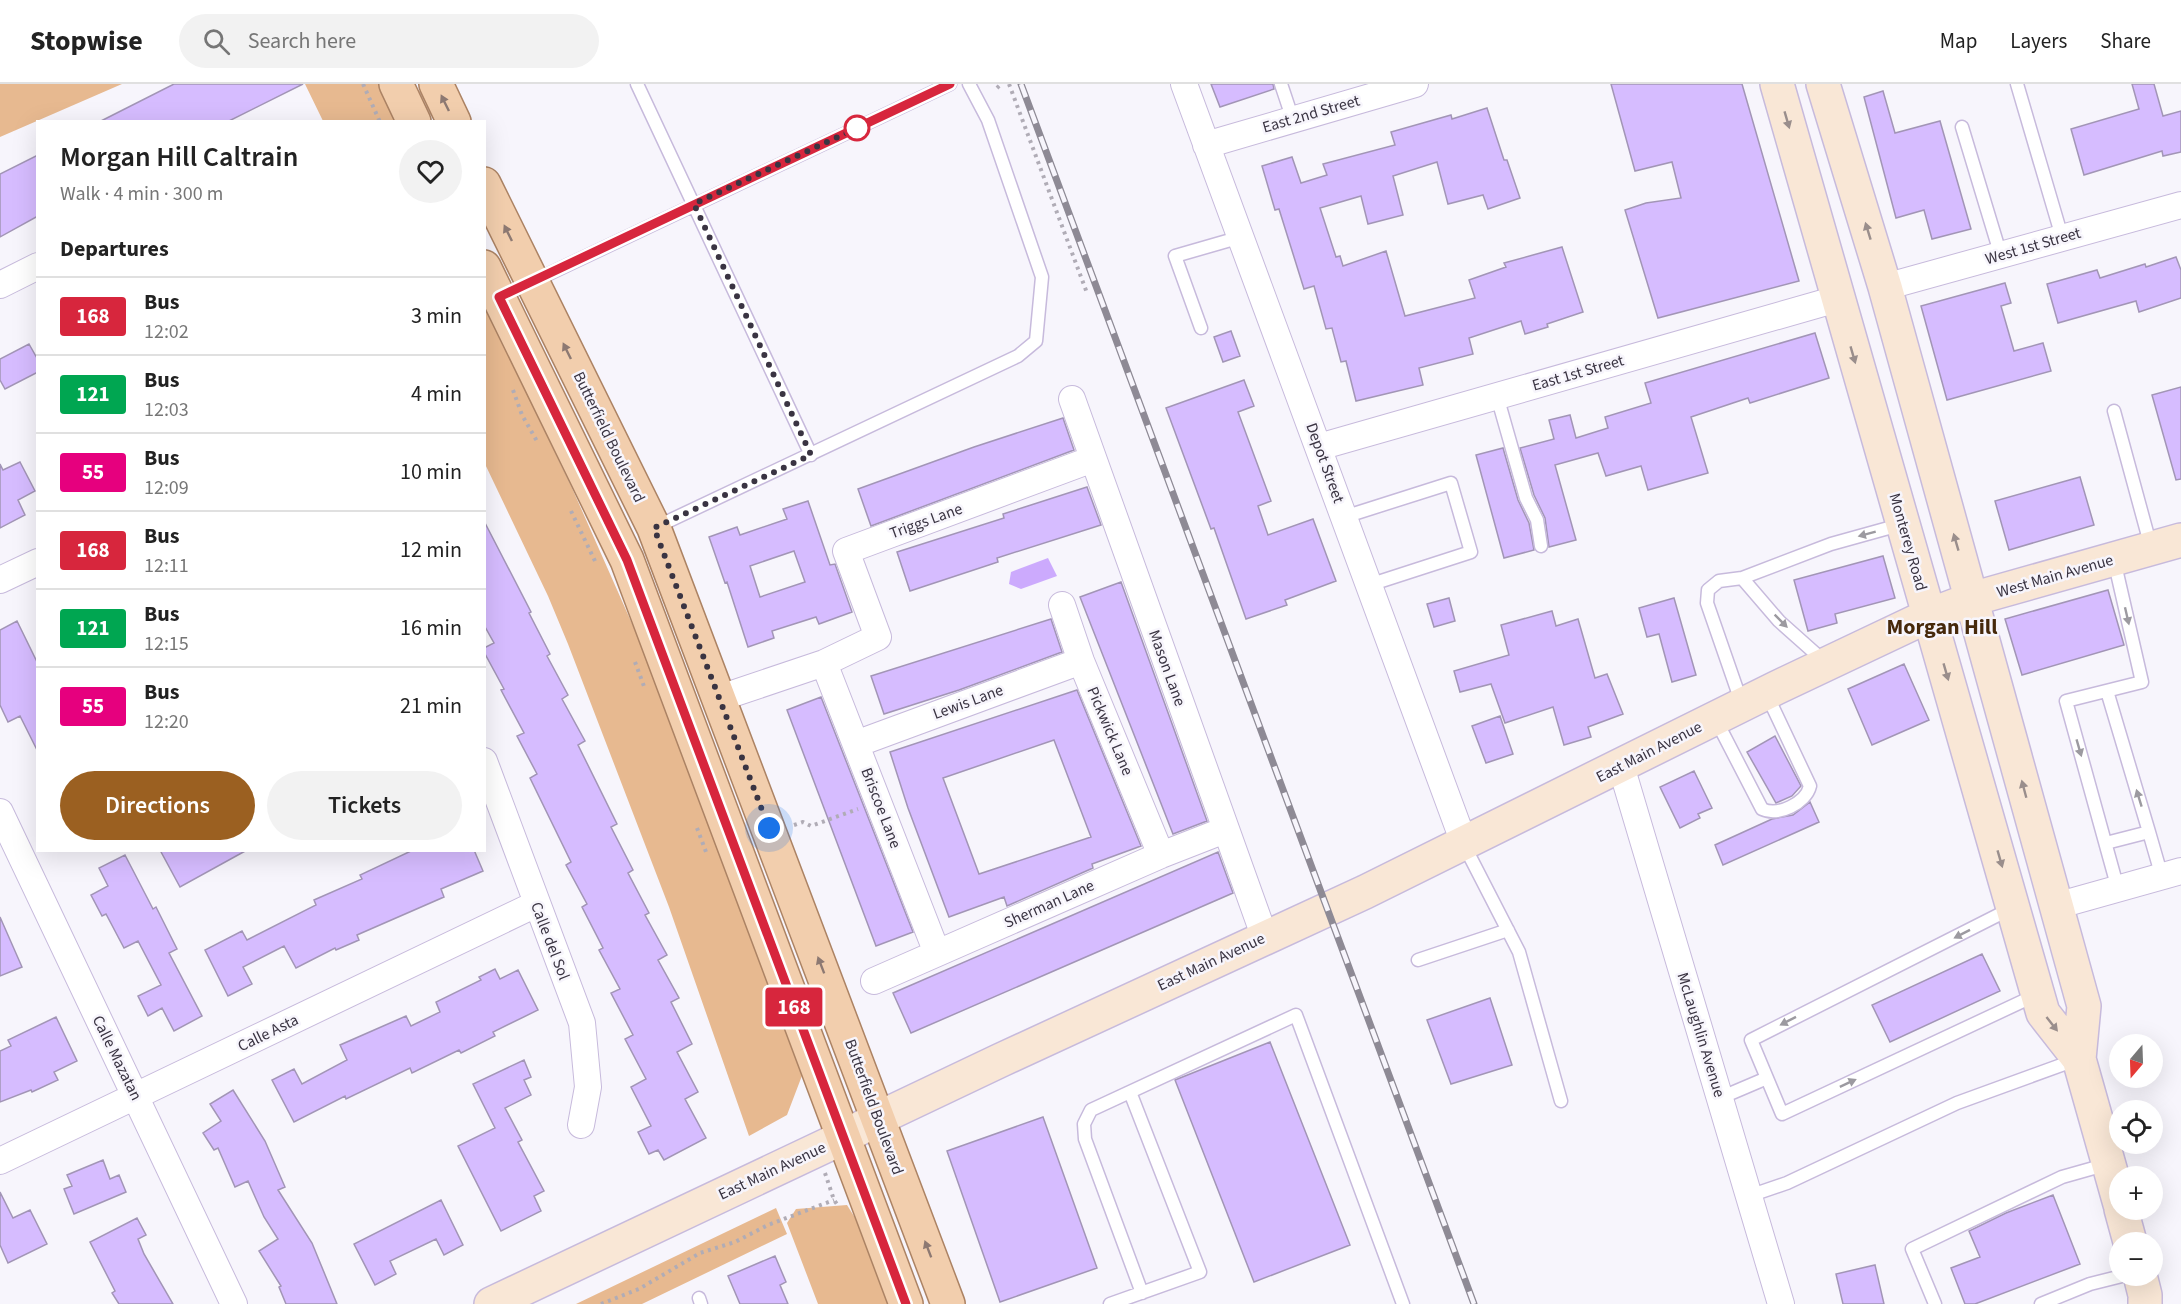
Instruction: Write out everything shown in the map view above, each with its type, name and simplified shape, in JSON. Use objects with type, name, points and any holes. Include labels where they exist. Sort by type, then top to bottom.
[{"type":"main road","points":[[396,84],[413,120]]},
{"type":"main road","points":[[436,84],[453,120]]},
{"type":"main road","name":"Monterey Road","points":[[1777,84],[2043,1013],[2079,1059]]},
{"type":"main road","name":"Monterey Road","points":[[1823,84],[1886,287],[2084,1006],[2079,1059],[2109,1167]]},
{"type":"main road","name":"Butterfield Boulevard","points":[[486,188],[654,528],[948,1304]]},
{"type":"main road","points":[[486,271],[627,560],[906,1304]]},
{"type":"main road","name":"West Main Avenue","points":[[1930,615],[1972,599],[2166,544]]},
{"type":"main road","name":"East Main Avenue","points":[[491,1304],[842,1138],[879,1118],[1464,843],[1930,615]]},
{"type":"street","name":"Depot Street","points":[[1184,84],[1464,843]]},
{"type":"street","name":"East 2nd Street","points":[[1206,145],[1415,84]]},
{"type":"street","name":"West 1st Street","points":[[1886,287],[2181,205]]},
{"type":"street","points":[[0,285],[36,267]]},
{"type":"street","name":"East 1st Street","points":[[1319,447],[1837,299]]},
{"type":"street","name":"Mason Lane","points":[[1072,399],[1265,938]]},
{"type":"street","name":"Triggs Lane","points":[[824,663],[878,637],[846,551],[1093,459]]},
{"type":"street","points":[[0,580],[36,563]]},
{"type":"street","name":"Pickwick Lane","points":[[1062,605],[1081,661],[1161,855]]},
{"type":"street","name":"Lewis Lane","points":[[856,744],[1081,661]]},
{"type":"street","points":[[720,698],[824,663]]},
{"type":"street","name":"Briscoe Lane","points":[[824,663],[937,953]]},
{"type":"street","name":"Calle del Sol","points":[[486,766],[582,1023],[588,1087],[581,1125]]},
{"type":"street","name":"McLaughlin Avenue","points":[[1621,766],[1781,1304]]},
{"type":"street","name":"Calle Mazatan","points":[[0,812],[31,855],[136,1096],[234,1304]]},
{"type":"street","name":"Sherman Lane","points":[[874,981],[1161,855],[1225,830]]},
{"type":"street","points":[[2056,906],[2172,874]]},
{"type":"street","name":"Calle Asta","points":[[0,1161],[536,904]]},
{"type":"lane","points":[[637,84],[811,455]]},
{"type":"lane","points":[[499,297],[950,84]]},
{"type":"lane","points":[[654,528],[1017,357],[1036,341],[1042,278],[988,120],[969,84]]},
{"type":"lane","points":[[1281,84],[1293,120]]},
{"type":"lane","points":[[2017,84],[2062,237]]},
{"type":"lane","points":[[1962,127],[2001,256]]},
{"type":"lane","points":[[1202,328],[1175,256],[1241,237]]},
{"type":"lane","points":[[1497,396],[1526,498],[1537,520],[1541,546]]},
{"type":"lane","points":[[2114,411],[2166,544]]},
{"type":"lane","points":[[1344,517],[1451,483],[1471,552],[1369,585]]},
{"type":"lane","points":[[1742,706],[1810,786],[1803,800],[1777,812],[1762,809],[1742,706],[1707,603],[1708,590],[1719,581],[1742,578],[1831,544],[1903,524]]},
{"type":"lane","points":[[2113,559],[2142,682],[2066,701],[2118,889]]},
{"type":"lane","points":[[1742,578],[1779,621],[1827,664]]},
{"type":"lane","points":[[2107,692],[2149,832],[2172,874]]},
{"type":"lane","points":[[2106,843],[2149,832]]},
{"type":"lane","points":[[1464,843],[1519,952],[1561,1101]]},
{"type":"lane","points":[[2014,907],[1751,1040],[1782,1114],[2038,994]]},
{"type":"lane","points":[[1418,960],[1508,930]]},
{"type":"lane","points":[[1142,1293],[1085,1139],[1084,1124],[1091,1110],[1296,1016],[1403,1304]]},
{"type":"lane","points":[[1749,1196],[1787,1183],[1957,1103],[2079,1059]]},
{"type":"lane","points":[[1720,1098],[1767,1078]]},
{"type":"lane","points":[[1110,1304],[1200,1272],[1130,1092]]},
{"type":"lane","points":[[1935,1304],[1912,1249],[2062,1177],[2108,1164]]},
{"type":"lane","points":[[2041,1304],[2090,1284],[2141,1291]]},
{"type":"path","points":[[363,84],[379,120]]},
{"type":"path","points":[[997,88],[1001,84]]},
{"type":"path","points":[[1009,84],[1087,293]]},
{"type":"path","points":[[513,389],[522,416],[540,446]]},
{"type":"path","points":[[568,504],[597,564]]},
{"type":"path","points":[[634,659],[648,698]]},
{"type":"path","points":[[794,825],[803,822],[811,826],[866,807]]},
{"type":"path","points":[[695,822],[708,857]]},
{"type":"path","points":[[601,1304],[639,1289],[700,1253],[735,1242],[768,1225],[834,1200]]},
{"type":"shaded area","points":[[0,84],[122,84],[36,120],[0,137]]},
{"type":"shaded area","points":[[305,84],[381,84],[399,120],[323,120]]},
{"type":"shaded area","points":[[486,308],[572,488],[649,662],[803,1073],[787,1115],[749,1136],[669,907],[548,596],[486,466]]},
{"type":"shaded area","points":[[1048,558],[1057,576],[1021,589],[1009,584],[1011,572]]},
{"type":"shaded area","points":[[847,1205],[862,1229],[891,1304],[818,1304],[787,1223],[796,1209]]},
{"type":"shaded area","points":[[776,1208],[787,1234],[642,1304],[576,1304]]},
{"type":"building","points":[[174,84],[303,84],[231,120],[103,120]]},
{"type":"building","points":[[1211,84],[1273,84],[1274,89],[1220,107]]},
{"type":"building","points":[[1611,84],[1742,84],[1799,281],[1658,318],[1625,210],[1646,203],[1681,198],[1672,162],[1635,171]]},
{"type":"building","points":[[2132,84],[2154,84],[2163,116],[2181,111],[2181,152],[2163,156],[2162,151],[2084,175],[2071,129],[2139,109]]},
{"type":"building","points":[[1883,91],[1895,133],[1940,121],[1971,229],[1932,239],[1924,210],[1896,218],[1864,97]]},
{"type":"building","points":[[1487,108],[1504,160],[1507,160],[1520,198],[1488,209],[1483,195],[1448,204],[1437,162],[1393,176],[1403,215],[1368,224],[1361,196],[1320,208],[1336,257],[1340,256],[1343,266],[1386,251],[1405,316],[1475,298],[1469,280],[1506,267],[1504,263],[1562,247],[1583,312],[1525,334],[1521,321],[1469,338],[1473,354],[1419,368],[1423,385],[1356,401],[1346,361],[1341,362],[1332,328],[1326,329],[1314,286],[1304,289],[1279,209],[1275,210],[1262,166],[1292,157],[1301,183],[1327,175],[1323,164],[1395,145],[1391,132],[1451,115],[1452,119]]},
{"type":"building","points":[[36,156],[36,217],[0,237],[0,174]]},
{"type":"building","points":[[2176,257],[2181,270],[2181,298],[2139,312],[2136,301],[2058,323],[2047,284],[2097,270],[2100,278]]},
{"type":"building","points":[[2005,283],[2011,303],[2001,306],[2014,351],[2043,343],[2051,371],[1947,400],[1921,306]]},
{"type":"building","points":[[1231,331],[1240,356],[1223,362],[1214,337]]},
{"type":"building","points":[[1815,333],[1829,378],[1750,403],[1748,398],[1691,417],[1708,473],[1648,490],[1641,466],[1606,476],[1598,453],[1555,465],[1576,540],[1549,547],[1545,518],[1534,495],[1520,448],[1554,439],[1549,420],[1570,415],[1576,438],[1608,428],[1605,417],[1651,403],[1645,383]]},
{"type":"building","points":[[29,344],[36,356],[36,373],[5,389],[0,380],[0,359]]},
{"type":"building","points":[[1244,380],[1254,406],[1238,412],[1271,501],[1258,506],[1268,535],[1313,519],[1336,581],[1285,600],[1287,605],[1246,619],[1214,528],[1211,529],[1166,408]]},
{"type":"building","points":[[2181,387],[2181,479],[2176,480],[2152,395]]},
{"type":"building","points":[[1063,418],[1074,450],[871,526],[858,489]]},
{"type":"building","points":[[1503,448],[1518,500],[1529,523],[1534,550],[1504,558],[1476,455]]},
{"type":"building","points":[[20,462],[35,491],[18,500],[25,515],[0,528],[0,464],[3,470]]},
{"type":"building","points":[[2080,477],[2094,525],[2009,550],[1995,501]]},
{"type":"building","points":[[1087,487],[1101,525],[997,558],[998,562],[910,591],[897,552],[1004,518],[1003,514]]},
{"type":"building","points":[[808,501],[830,565],[835,564],[852,612],[819,624],[816,617],[772,631],[774,638],[748,647],[727,582],[725,583],[709,537],[737,527],[740,535],[787,519],[783,509]],"holes":[[[794,551],[805,582],[760,597],[750,566]]]},
{"type":"building","points":[[486,525],[531,612],[529,613],[550,654],[547,656],[568,695],[562,699],[585,741],[578,745],[617,824],[611,827],[633,870],[628,873],[649,913],[645,915],[667,955],[658,960],[679,998],[671,1002],[692,1044],[677,1052],[698,1092],[685,1099],[706,1138],[664,1160],[658,1150],[649,1154],[638,1132],[651,1126],[631,1087],[646,1079],[625,1039],[633,1035],[611,993],[620,989],[599,950],[603,948],[582,907],[587,904],[566,865],[571,862],[530,778],[537,774],[517,736],[524,733],[486,656],[486,647],[494,643],[486,629]]},
{"type":"building","points":[[1883,556],[1895,598],[1835,614],[1837,623],[1808,631],[1794,580]]},
{"type":"building","points":[[1121,582],[1207,821],[1173,834],[1080,597]]},
{"type":"building","points":[[2108,590],[2124,645],[2022,675],[2005,619]]},
{"type":"building","points":[[1449,598],[1455,621],[1434,627],[1427,604]]},
{"type":"building","points":[[1674,598],[1696,675],[1672,682],[1659,634],[1647,637],[1639,608]]},
{"type":"building","points":[[1552,611],[1556,626],[1578,619],[1595,678],[1607,674],[1623,714],[1588,727],[1591,737],[1564,745],[1553,707],[1505,723],[1491,684],[1460,692],[1454,671],[1509,655],[1501,625]]},
{"type":"building","points":[[1051,619],[1062,652],[959,690],[884,714],[871,676]]},
{"type":"building","points":[[17,621],[36,660],[36,748],[20,716],[8,722],[0,705],[0,630]]},
{"type":"building","points":[[1904,664],[1929,720],[1872,745],[1848,689]]},
{"type":"building","points":[[1077,690],[1141,846],[1092,864],[1093,868],[1007,906],[1004,897],[949,917],[908,808],[890,752]],"holes":[[[1054,740],[1091,837],[979,874],[943,778]]]},
{"type":"building","points":[[821,697],[913,932],[876,946],[787,710]]},
{"type":"building","points":[[1500,716],[1513,754],[1486,763],[1472,726]]},
{"type":"building","points":[[1775,736],[1801,786],[1792,796],[1776,803],[1747,752]]},
{"type":"building","points":[[1694,771],[1712,808],[1698,814],[1700,818],[1680,828],[1660,787]]},
{"type":"building","points":[[1810,802],[1819,822],[1723,865],[1715,845],[1772,819],[1793,815]]},
{"type":"building","points":[[161,852],[243,852],[180,887]]},
{"type":"building","points":[[409,852],[475,852],[483,871],[441,889],[444,897],[357,935],[359,940],[336,950],[335,948],[296,968],[284,946],[243,967],[252,984],[228,996],[205,950],[242,931],[247,940],[316,905],[314,900],[362,879],[360,875]]},
{"type":"building","points":[[1218,852],[1233,893],[911,1033],[893,993]]},
{"type":"building","points":[[125,855],[153,909],[156,907],[177,949],[169,953],[202,1016],[174,1031],[162,1008],[148,1016],[138,996],[161,985],[138,941],[124,948],[106,914],[102,916],[91,895],[108,886],[99,868]]},
{"type":"building","points":[[0,917],[22,967],[0,976]]},
{"type":"building","points":[[1982,954],[2000,991],[1890,1042],[1872,1005]]},
{"type":"building","points":[[495,969],[500,979],[518,970],[538,1010],[493,1032],[495,1036],[461,1053],[459,1050],[412,1073],[410,1068],[346,1099],[345,1096],[294,1122],[272,1080],[294,1069],[302,1084],[347,1060],[340,1045],[406,1016],[411,1026],[440,1012],[436,1002],[481,980],[479,977]]},
{"type":"building","points":[[1490,998],[1512,1065],[1451,1084],[1427,1020]]},
{"type":"building","points":[[56,1017],[77,1061],[54,1072],[58,1080],[32,1092],[31,1090],[0,1102],[0,1051],[11,1046],[8,1040]]},
{"type":"building","points":[[1270,1042],[1350,1245],[1254,1282],[1175,1080]]},
{"type":"building","points":[[524,1060],[531,1077],[524,1080],[531,1095],[505,1108],[522,1140],[518,1142],[544,1191],[534,1196],[541,1211],[501,1231],[458,1146],[495,1128],[473,1084]]},
{"type":"building","points":[[233,1090],[265,1141],[285,1187],[278,1190],[312,1243],[337,1304],[286,1304],[279,1287],[281,1286],[259,1251],[278,1239],[264,1217],[248,1181],[235,1187],[218,1148],[214,1150],[203,1133],[221,1121],[210,1104]]},
{"type":"building","points":[[1043,1117],[1097,1268],[1000,1302],[947,1151]]},
{"type":"building","points":[[103,1160],[110,1179],[119,1175],[126,1192],[74,1214],[64,1189],[72,1186],[67,1175]]},
{"type":"building","points":[[0,1192],[13,1218],[30,1210],[47,1244],[8,1263],[0,1245]]},
{"type":"building","points":[[2053,1195],[2080,1264],[1975,1304],[1965,1304],[1951,1268],[1980,1257],[1969,1231],[2006,1213]]},
{"type":"building","points":[[441,1200],[463,1245],[444,1255],[436,1239],[390,1261],[396,1274],[375,1285],[354,1244]]},
{"type":"building","points":[[137,1218],[146,1235],[138,1239],[144,1254],[173,1304],[119,1304],[112,1293],[115,1291],[90,1242]]},
{"type":"building","points":[[775,1256],[786,1282],[780,1285],[788,1304],[740,1304],[728,1276]]},
{"type":"building","points":[[1875,1265],[1884,1304],[1843,1304],[1836,1274]]},
{"type":"railway","points":[[1021,84],[1474,1304]]},
{"type":"bus line","name":"168","points":[[906,1304],[627,560],[499,297],[950,84]]},
{"type":"district","name":"Morgan Hill","points":[[1942,627]]},
{"type":"route","points":[[769,828],[654,528],[811,455],[694,204],[857,128]]}]
